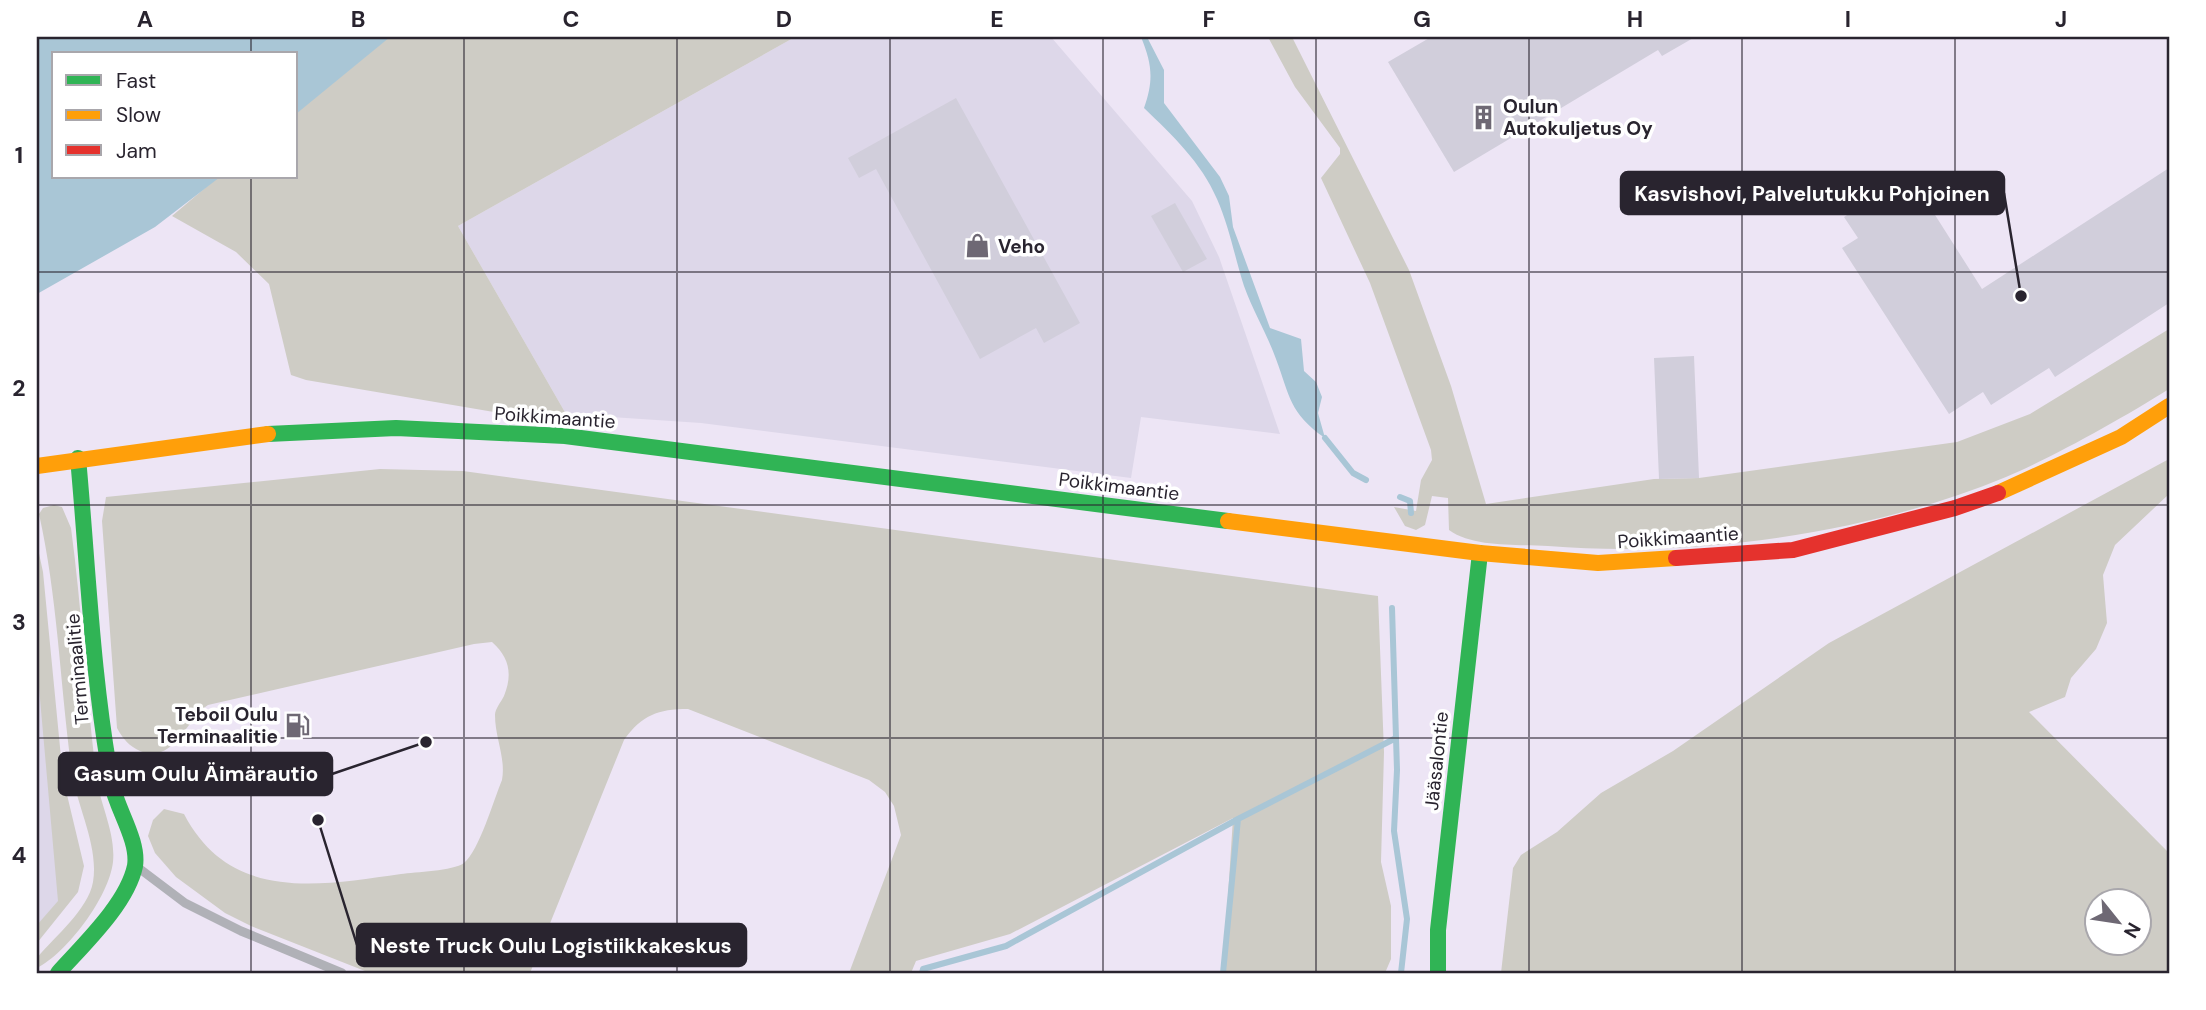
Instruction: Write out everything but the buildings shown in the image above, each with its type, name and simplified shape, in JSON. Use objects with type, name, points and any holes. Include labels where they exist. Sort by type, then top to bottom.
[{"type":"main road","name":"Poikkimaantie","points":[[37,466],[238,436],[317,430],[396,428],[565,436],[1479,554],[1598,563],[1793,550],[1955,508],[2014,487],[2121,437],[2169,406]]},
{"type":"main road","name":"Terminaalitie","points":[[78,458],[105,748],[114,796],[131,842],[135,865]]},
{"type":"main road","name":"Jääsalontie","points":[[1438,973],[1438,930],[1479,554]]},
{"type":"main road","points":[[58,973],[106,919],[123,892],[135,865]]},
{"type":"lane","points":[[135,865],[185,903],[241,931],[342,973]]},
{"type":"shaded area","points":[[389,37],[795,37],[458,226],[566,414],[564,424],[306,380],[291,375],[269,284],[236,252],[172,216],[217,178],[298,178],[298,111]]},
{"type":"shaded area","points":[[795,37],[1051,37],[1192,201],[1219,257],[1280,434],[1141,417],[1131,478],[701,423],[566,414],[458,226]]},
{"type":"shaded area","points":[[1268,37],[1292,37],[1409,270],[1451,386],[1486,504],[1654,479],[1699,478],[1957,442],[2030,414],[2169,329],[2169,389],[2089,436],[2006,477],[1897,514],[1839,527],[1781,537],[1663,548],[1605,549],[1497,544],[1471,540],[1449,530],[1448,498],[1432,496],[1425,525],[1416,530],[1405,526],[1394,507],[1416,511],[1421,480],[1432,460],[1431,450],[1370,283],[1321,178],[1340,154],[1340,148],[1295,87]]},
{"type":"shaded area","points":[[2169,459],[2169,494],[2115,545],[2103,575],[2107,623],[2096,649],[2071,678],[2065,697],[2029,712],[2169,853],[2169,973],[1501,973],[1513,868],[1521,855],[1557,832],[1601,793],[1673,751],[1829,643]]},
{"type":"shaded area","points":[[380,469],[463,471],[1378,596],[1384,752],[1381,862],[1391,906],[1391,959],[1385,973],[1223,973],[1233,818],[1010,934],[916,961],[911,973],[849,973],[901,835],[894,806],[885,792],[869,780],[688,709],[668,710],[651,715],[637,725],[624,740],[530,973],[370,973],[225,913],[176,877],[155,853],[148,836],[153,820],[164,809],[184,814],[203,842],[225,862],[251,875],[278,882],[338,882],[443,869],[464,863],[481,836],[502,780],[503,764],[495,715],[507,688],[508,666],[492,642],[474,644],[208,705],[171,746],[152,754],[140,751],[127,742],[117,728],[102,521],[106,497]]},
{"type":"shaded area","points":[[54,505],[62,507],[71,528],[96,774],[110,829],[113,862],[104,891],[85,922],[61,950],[37,968],[37,958],[85,903],[93,882],[94,868],[90,841],[72,772],[55,610],[39,514],[43,508]]},
{"type":"shaded area","points":[[37,544],[43,572],[63,778],[84,866],[78,892],[37,943],[37,925],[58,901],[37,665]]},
{"type":"shaded area","points":[[37,616],[62,903],[37,932]]},
{"type":"water","points":[[37,37],[390,37],[298,112],[298,52],[52,52],[52,178],[219,178],[155,227],[37,294]]},
{"type":"water","points":[[1141,37],[1147,37],[1164,70],[1164,103],[1220,177],[1229,196],[1233,227],[1270,328],[1301,339],[1304,371],[1316,382],[1322,397],[1318,413],[1325,438],[1304,420],[1292,403],[1244,286],[1217,199],[1203,173],[1185,150],[1144,108],[1150,72]]},
{"type":"waterway","points":[[1325,438],[1353,473],[1366,480]]},
{"type":"waterway","points":[[1400,497],[1410,501],[1411,513]]},
{"type":"waterway","points":[[1392,608],[1397,770],[1394,831],[1407,919],[1401,973]]},
{"type":"waterway","points":[[1223,973],[1238,819],[1396,738]]},
{"type":"waterway","points":[[922,973],[923,969],[1006,946],[1238,819]]},
{"type":"traffic: fast","points":[[268,434],[396,428],[565,436],[1228,521]]},
{"type":"traffic: fast","points":[[58,973],[114,909],[135,866],[134,846],[112,785],[105,745],[95,663],[78,458]]},
{"type":"traffic: fast","points":[[1438,973],[1438,930],[1480,553]]},
{"type":"traffic: slow","points":[[1998,493],[2121,437],[2169,406]]},
{"type":"traffic: slow","points":[[37,466],[268,434]]},
{"type":"traffic: slow","points":[[1228,521],[1480,553],[1598,563],[1676,558]]},
{"type":"traffic: jam","points":[[1676,558],[1793,550],[1955,508],[1998,493]]},
{"type":"place","name":"Oulun Autokuljetus Oy","points":[[1483,117]]},
{"type":"place","name":"Veho","points":[[978,246]]},
{"type":"place","name":"Kasvishovi, Palvelutukku Pohjoinen","points":[[2021,296]]},
{"type":"place","name":"Teboil Oulu Terminaalitie","points":[[298,725]]},
{"type":"place","name":"Gasum Oulu Äimärautio","points":[[426,742]]},
{"type":"place","name":"Neste Truck Oulu Logistiikkakeskus","points":[[318,820]]}]
